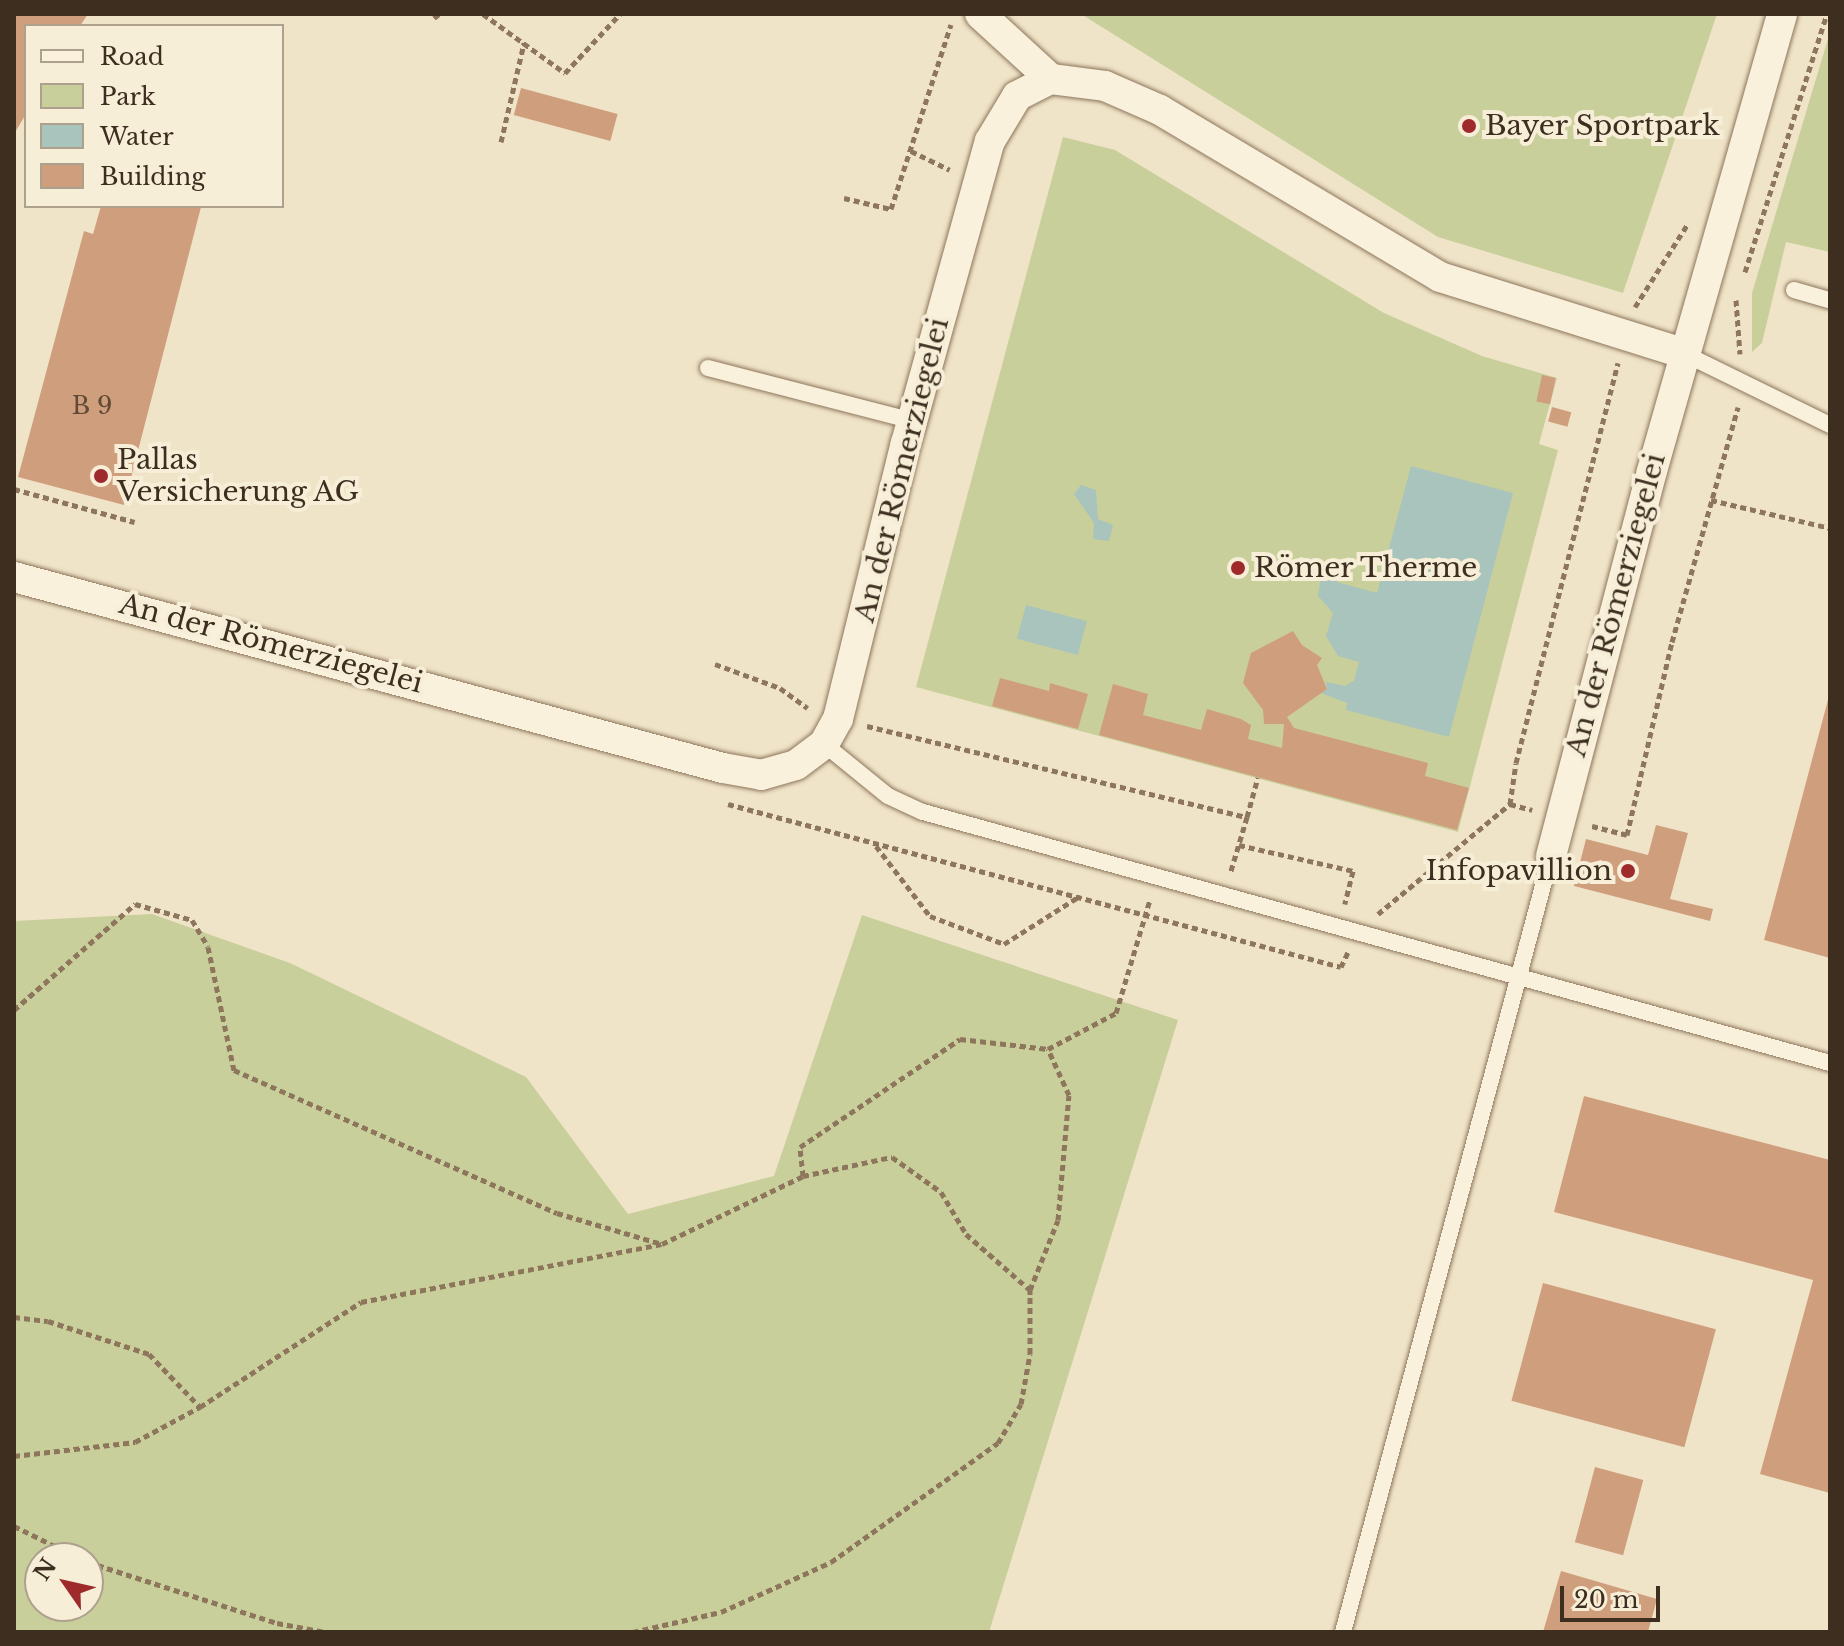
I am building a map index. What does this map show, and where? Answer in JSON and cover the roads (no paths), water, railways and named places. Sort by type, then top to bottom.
[{"type":"street","points":[[980,14],[1051,79],[1105,86],[1160,110],[1440,277],[1685,354]]},
{"type":"street","name":"An der Römerziegelei","points":[[1551,856],[1685,354],[1782,14]]},
{"type":"street","name":"An der Römerziegelei","points":[[14,577],[723,768],[761,775],[796,765],[831,731],[976,182],[998,121],[1017,96],[1051,79]]},
{"type":"lane","points":[[1794,290],[1830,300]]},
{"type":"lane","points":[[1685,354],[1743,379],[1830,425]]},
{"type":"lane","points":[[708,368],[913,421]]},
{"type":"lane","points":[[831,731],[888,796],[923,812],[1155,879],[1358,931],[1830,1063]]},
{"type":"lane","points":[[1343,1632],[1551,856]]},
{"type":"water","points":[[1411,466],[1513,493],[1449,737],[1346,710],[1347,703],[1321,693],[1327,689],[1326,682],[1345,686],[1354,681],[1359,662],[1338,656],[1326,636],[1333,613],[1318,596],[1321,576],[1330,571],[1337,582],[1377,593]]},
{"type":"water","points":[[1081,485],[1096,490],[1098,519],[1113,525],[1109,541],[1093,539],[1094,523],[1074,494]]},
{"type":"water","points":[[1026,605],[1087,621],[1078,655],[1017,639]]},
{"type":"place","name":"Bayer Sportpark","points":[[1469,126]]},
{"type":"place","name":"Pallas Versicherung AG","points":[[101,476]]},
{"type":"place","name":"Römer Therme","points":[[1238,568]]},
{"type":"place","name":"Infopavillion","points":[[1628,871]]}]
